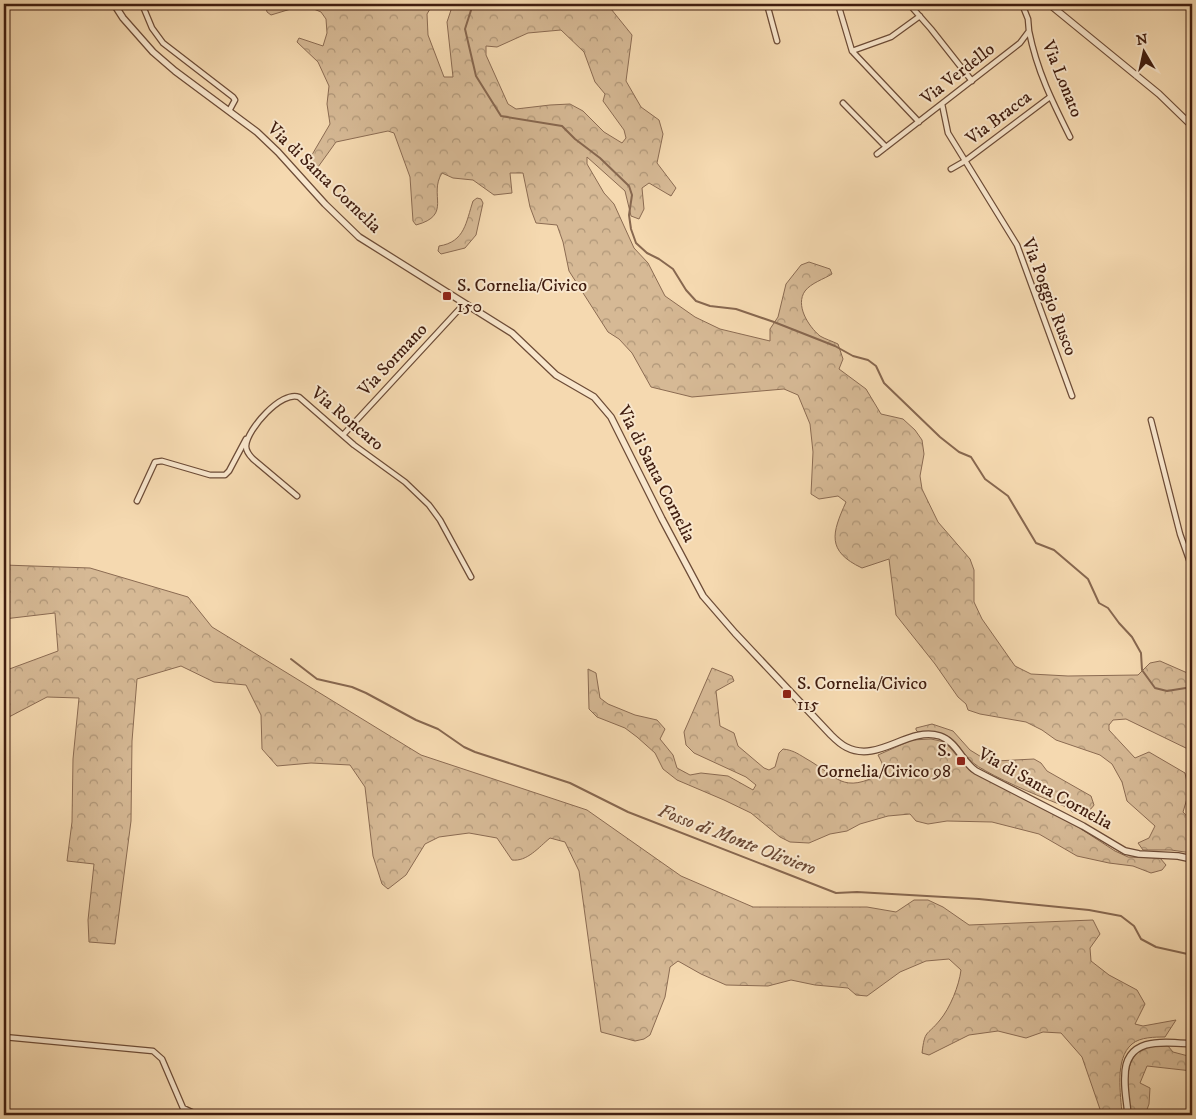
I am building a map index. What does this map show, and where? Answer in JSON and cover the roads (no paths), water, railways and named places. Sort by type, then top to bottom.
[{"type":"street","name":"Via di Santa Cornelia","points":[[114,4],[153,52],[175,71],[257,132],[359,237],[512,333],[556,375],[565,382],[588,393],[603,406],[611,417],[703,596],[735,633],[841,744],[855,750],[873,750],[920,735],[941,736],[952,744],[973,769],[1078,824],[1121,850],[1138,854],[1166,855],[1192,859]]},
{"type":"street","points":[[142,4],[152,28],[163,43],[233,97],[234,100],[230,111]]},
{"type":"street","points":[[767,4],[778,41]]},
{"type":"street","points":[[838,4],[852,51],[919,122]]},
{"type":"street","points":[[909,4],[972,81]]},
{"type":"street","points":[[1022,4],[1028,19],[1029,31]]},
{"type":"street","points":[[1049,4],[1159,94],[1192,126]]},
{"type":"street","points":[[852,51],[891,37],[920,16]]},
{"type":"street","name":"Via Verdello","points":[[877,154],[1020,43],[1029,31]]},
{"type":"street","name":"Via Lonato","points":[[1029,31],[1035,60],[1050,97],[1070,137]]},
{"type":"street","name":"Via Bracca","points":[[951,169],[965,161],[1050,97]]},
{"type":"street","points":[[843,103],[886,147]]},
{"type":"street","name":"Via Poggio Rusco","points":[[942,104],[948,133],[1016,244],[1072,396]]},
{"type":"street","name":"Via Sormano","points":[[343,435],[464,304]]},
{"type":"street","name":"Via Roncaro","points":[[249,434],[258,423],[287,397],[294,395],[299,397],[354,446],[405,482],[429,505],[440,520],[471,577]]},
{"type":"street","points":[[1151,420],[1180,534],[1192,568]]},
{"type":"street","points":[[249,434],[246,446],[249,455],[297,496]]},
{"type":"street","points":[[137,501],[152,464],[155,462],[162,460],[214,476],[225,475],[249,434]]},
{"type":"street","points":[[4,1037],[153,1051],[162,1058],[183,1108],[198,1115]]},
{"type":"street","points":[[1128,1115],[1125,1073],[1127,1062],[1134,1051],[1152,1043],[1192,1044]]},
{"type":"waterway","points":[[473,4],[465,29],[476,76],[501,116],[562,126],[575,139],[600,158],[629,186],[632,195],[629,215],[636,243],[647,253],[673,269],[686,290],[696,301],[710,306],[736,309],[774,322],[835,346],[853,356],[868,360],[876,366],[884,383],[940,437],[959,452],[971,457],[985,479],[1008,496],[1036,543],[1054,550],[1088,579],[1099,603],[1108,608],[1132,637],[1141,653],[1142,670],[1155,688],[1167,691],[1192,687]]},
{"type":"waterway","name":"Fosso di Monte Oliviero","points":[[291,659],[317,679],[352,687],[366,693],[416,720],[438,729],[464,747],[475,752],[570,783],[628,812],[836,893],[857,892],[979,899],[1089,910],[1121,916],[1134,926],[1141,939],[1156,947],[1192,955]]},
{"type":"place","name":"S. Cornelia/Civico 150","points":[[447,296]]},
{"type":"place","name":"S. Cornelia/Civico 115","points":[[787,694]]},
{"type":"place","name":"S. Cornelia/Civico 98","points":[[961,761]]}]
